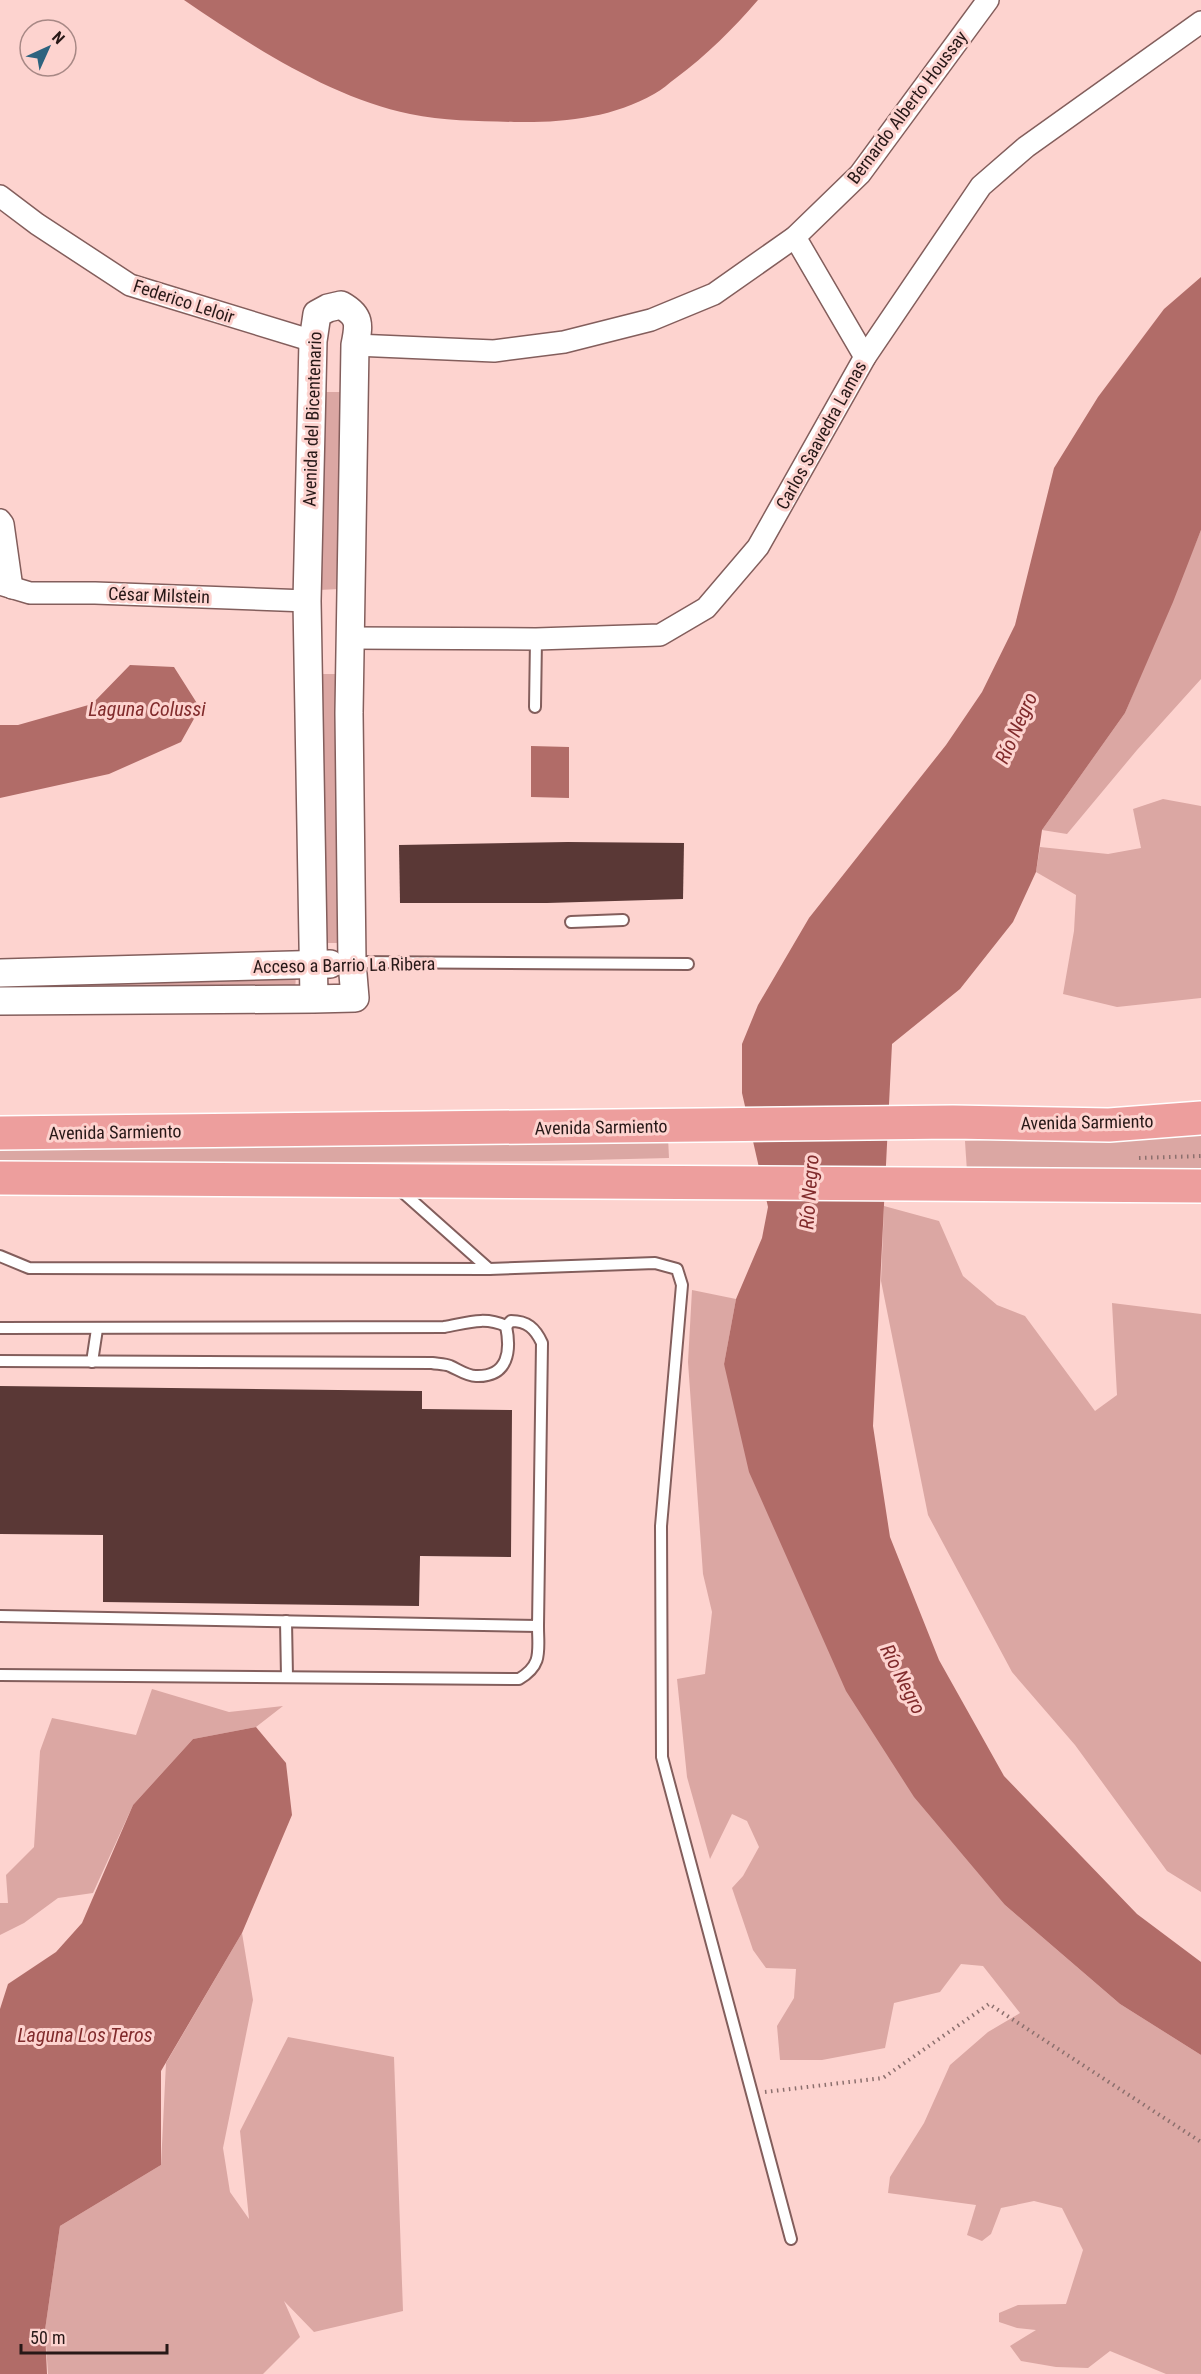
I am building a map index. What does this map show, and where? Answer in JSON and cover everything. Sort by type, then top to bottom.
[{"type":"main road","name":"Avenida Sarmiento","points":[[0,1133],[953,1122],[1109,1125],[1201,1118]]},
{"type":"main road","points":[[0,1178],[1201,1186]]},
{"type":"street","name":"Bernardo Alberto Houssay","points":[[355,345],[494,351],[564,342],[651,320],[714,294],[795,237],[860,174],[988,0]]},
{"type":"street","name":"Carlos Saavedra Lamas","points":[[351,647],[660,635],[706,608],[758,547],[865,357],[981,186],[1026,147],[1201,22]]},
{"type":"street","name":"Federico Leloir","points":[[0,196],[37,224],[130,285],[313,341],[355,345]]},
{"type":"street","points":[[795,237],[865,357]]},
{"type":"street","name":"Avenida del Bicentenario","points":[[341,305],[352,311],[359,325],[355,345],[351,647],[352,962],[355,998],[314,999],[307,601],[313,341],[317,314],[341,305]]},
{"type":"street","name":"César Milstein","points":[[0,520],[3,524],[6,586],[30,593],[95,593],[307,601]]},
{"type":"street","points":[[307,601],[351,605]]},
{"type":"street","points":[[307,660],[351,647]]},
{"type":"street","name":"Acceso a Barrio La Ribera","points":[[3,973],[352,962]]},
{"type":"street","points":[[3,973],[5,1001],[314,999]]},
{"type":"lane","points":[[535,707],[536,639]]},
{"type":"lane","points":[[571,922],[623,920]]},
{"type":"lane","name":"Acceso a Barrio La Ribera","points":[[352,962],[688,964]]},
{"type":"lane","points":[[391,1181],[489,1269]]},
{"type":"lane","points":[[0,1256],[29,1268],[489,1269],[655,1263],[677,1269],[682,1285],[660,1526],[662,1757],[791,2239]]},
{"type":"lane","points":[[0,1328],[444,1327],[479,1319],[494,1320],[506,1326]]},
{"type":"lane","points":[[0,1675],[519,1679],[531,1672],[538,1660],[542,1343],[536,1330],[523,1321],[511,1321],[506,1326]]},
{"type":"lane","points":[[0,1361],[432,1363],[448,1365],[461,1372],[477,1376],[494,1372],[506,1363],[509,1350],[506,1326]]},
{"type":"lane","points":[[92,1362],[97,1329]]},
{"type":"lane","points":[[0,1616],[538,1626]]},
{"type":"lane","points":[[286,1622],[287,1677]]},
{"type":"path","points":[[752,2093],[883,2079],[989,2004],[1201,2142]]},
{"type":"shaded area","points":[[326,392],[345,392],[339,589],[319,590]]},
{"type":"shaded area","points":[[1201,530],[1201,679],[1137,750],[1067,834],[1042,830],[1125,713]]},
{"type":"shaded area","points":[[321,674],[338,674],[339,943],[322,943]]},
{"type":"shaded area","points":[[1163,799],[1201,806],[1201,998],[1117,1007],[1063,994],[1074,931],[1076,895],[1036,872],[1040,847],[1108,854],[1141,848],[1133,809]]},
{"type":"shaded area","points":[[296,973],[295,993],[24,995],[24,983]]},
{"type":"shaded area","points":[[1201,1131],[1201,1168],[967,1172],[965,1141]]},
{"type":"shaded area","points":[[668,1137],[669,1158],[547,1161],[0,1164],[0,1142]]},
{"type":"shaded area","points":[[884,1206],[939,1221],[963,1276],[997,1305],[1025,1316],[1095,1411],[1117,1395],[1112,1303],[1201,1314],[1201,1892],[1167,1871],[1075,1745],[1012,1672],[928,1515],[881,1281]]},
{"type":"shaded area","points":[[692,1290],[736,1299],[724,1364],[1005,1905],[1120,2004],[1201,2055],[1201,2374],[1166,2374],[1110,2351],[1088,2368],[1056,2367],[1021,2361],[1010,2346],[1036,2330],[1017,2328],[999,2322],[999,2313],[1018,2305],[1066,2304],[1083,2250],[1062,2208],[1034,2201],[1001,2208],[991,2234],[982,2241],[967,2235],[976,2205],[888,2193],[890,2177],[924,2123],[950,2065],[988,2032],[1020,2013],[983,1966],[961,1964],[940,1992],[894,2003],[885,2048],[822,2060],[780,2060],[777,2026],[794,1998],[796,1969],[766,1968],[753,1950],[732,1888],[743,1876],[759,1847],[747,1821],[732,1814],[710,1859],[687,1777],[677,1679],[705,1674],[712,1612],[703,1574],[688,1362]]},
{"type":"shaded area","points":[[152,1689],[229,1712],[283,1706],[256,1727],[193,1739],[133,1805],[93,1893],[58,1898],[24,1923],[0,1935],[0,1903],[8,1903],[6,1875],[34,1847],[40,1751],[52,1718],[136,1735]]},
{"type":"shaded area","points":[[242,1933],[253,2000],[223,2148],[230,2192],[249,2219],[240,2131],[288,2037],[394,2057],[403,2311],[314,2332],[284,2301],[300,2337],[263,2374],[48,2374],[45,2330],[60,2226],[161,2165],[166,2063]]},
{"type":"water","points":[[184,0],[758,0],[709,51],[654,94],[604,114],[568,120],[532,122],[436,118],[410,114],[351,96],[321,83],[264,52]]},
{"type":"water","name":"Río Negro","points":[[1201,277],[1201,530],[1173,602],[1125,713],[1042,830],[1036,872],[1013,922],[960,989],[892,1044],[873,1426],[890,1537],[939,1660],[1004,1776],[1137,1914],[1201,1962],[1201,2055],[1120,2004],[1005,1905],[914,1797],[846,1691],[749,1472],[724,1364],[736,1299],[762,1238],[768,1207],[742,1093],[742,1044],[758,1005],[809,918],[946,745],[982,692],[1015,625],[1054,468],[1098,397],[1164,309]]},
{"type":"water","name":"Laguna Colussi","points":[[130,665],[174,667],[200,708],[181,742],[109,774],[0,798],[0,725],[18,725],[92,704]]},
{"type":"water","points":[[531,746],[569,747],[569,798],[531,797]]},
{"type":"water","name":"Laguna Los Teros","points":[[256,1727],[286,1763],[292,1815],[242,1933],[161,2071],[161,2165],[60,2226],[45,2330],[47,2374],[0,2374],[0,2009],[8,1984],[56,1952],[82,1923],[133,1805],[193,1739]]},
{"type":"building","points":[[568,842],[684,843],[683,899],[547,903],[400,903],[399,845]]},
{"type":"building","points":[[0,1386],[422,1391],[422,1409],[512,1410],[511,1557],[420,1556],[419,1606],[103,1602],[103,1535],[0,1534]]}]
